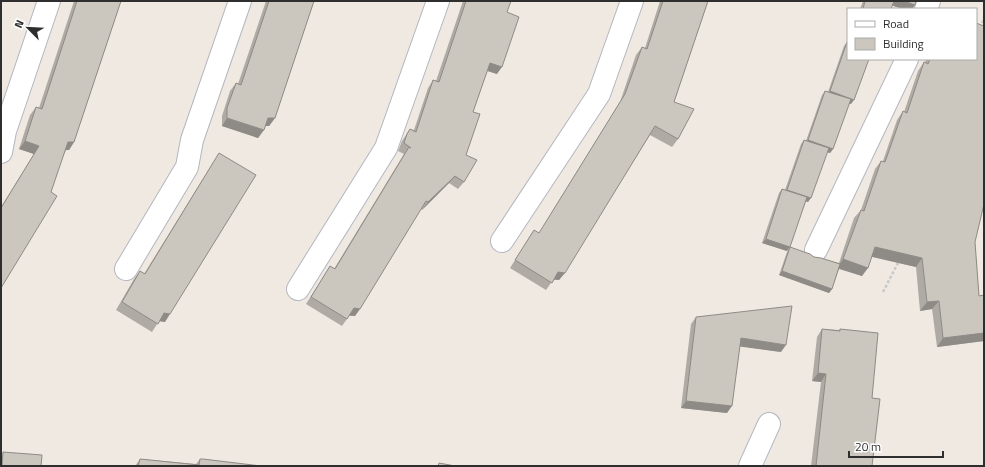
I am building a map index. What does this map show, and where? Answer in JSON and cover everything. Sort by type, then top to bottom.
[{"type":"street","points":[[1,152],[5,131],[49,1]]},
{"type":"street","points":[[126,269],[188,167],[192,140],[240,1]]},
{"type":"street","points":[[298,289],[386,148],[438,1]]},
{"type":"street","points":[[502,241],[599,94],[632,1]]},
{"type":"street","points":[[816,250],[907,60]]},
{"type":"street","points":[[750,466],[769,424]]},
{"type":"path","points":[[980,31],[984,17]]},
{"type":"path","points":[[883,292],[899,263],[901,256]]},
{"type":"building","points":[[77,1],[121,1],[74,142],[68,142],[51,192],[57,196],[1,288],[1,208],[39,146],[25,141],[36,107],[42,109]]},
{"type":"building","points":[[269,1],[314,1],[275,118],[268,118],[264,130],[227,118],[227,108],[236,83],[241,85]]},
{"type":"building","points":[[466,1],[511,1],[507,12],[519,17],[502,67],[490,63],[473,112],[480,114],[466,155],[477,160],[464,182],[455,176],[428,202],[426,201],[360,309],[354,308],[347,319],[311,297],[330,266],[335,269],[409,147],[411,148],[404,143],[407,134],[410,129],[416,132],[433,80],[439,82]]},
{"type":"building","points":[[663,1],[708,1],[674,102],[694,109],[678,139],[655,126],[565,273],[558,272],[552,283],[515,260],[534,230],[539,233],[625,94],[642,47],[647,49]]},
{"type":"building","points":[[865,1],[894,1],[891,8],[863,8]]},
{"type":"building","points":[[904,1],[916,1],[915,5]]},
{"type":"building","points":[[977,23],[984,26],[984,204],[975,242],[979,296],[984,295],[984,333],[943,338],[939,301],[927,302],[922,258],[875,247],[868,268],[843,259],[861,210],[864,211],[881,161],[885,162],[903,111],[907,113],[924,62],[928,64],[930,60],[977,60]]},
{"type":"building","points":[[847,42],[847,60],[869,60],[854,100],[830,91]]},
{"type":"building","points":[[825,91],[851,99],[833,149],[808,140]]},
{"type":"building","points":[[804,140],[829,148],[811,198],[787,190]]},
{"type":"building","points":[[219,153],[256,175],[170,314],[164,313],[158,324],[122,302],[140,271],[145,274]]},
{"type":"building","points":[[782,189],[807,197],[790,247],[766,239]]},
{"type":"building","points":[[790,247],[810,254],[814,257],[840,264],[832,289],[782,271]]},
{"type":"building","points":[[792,306],[786,345],[741,338],[732,406],[686,401],[696,317]]},
{"type":"building","points":[[822,329],[840,331],[840,329],[878,333],[872,398],[880,399],[872,466],[816,466],[826,374],[818,373]]},
{"type":"building","points":[[3,452],[42,455],[41,466],[2,466]]},
{"type":"building","points":[[140,459],[199,465],[200,459],[203,459],[261,466],[138,466]]},
{"type":"building","points":[[439,463],[455,466],[438,466]]}]
